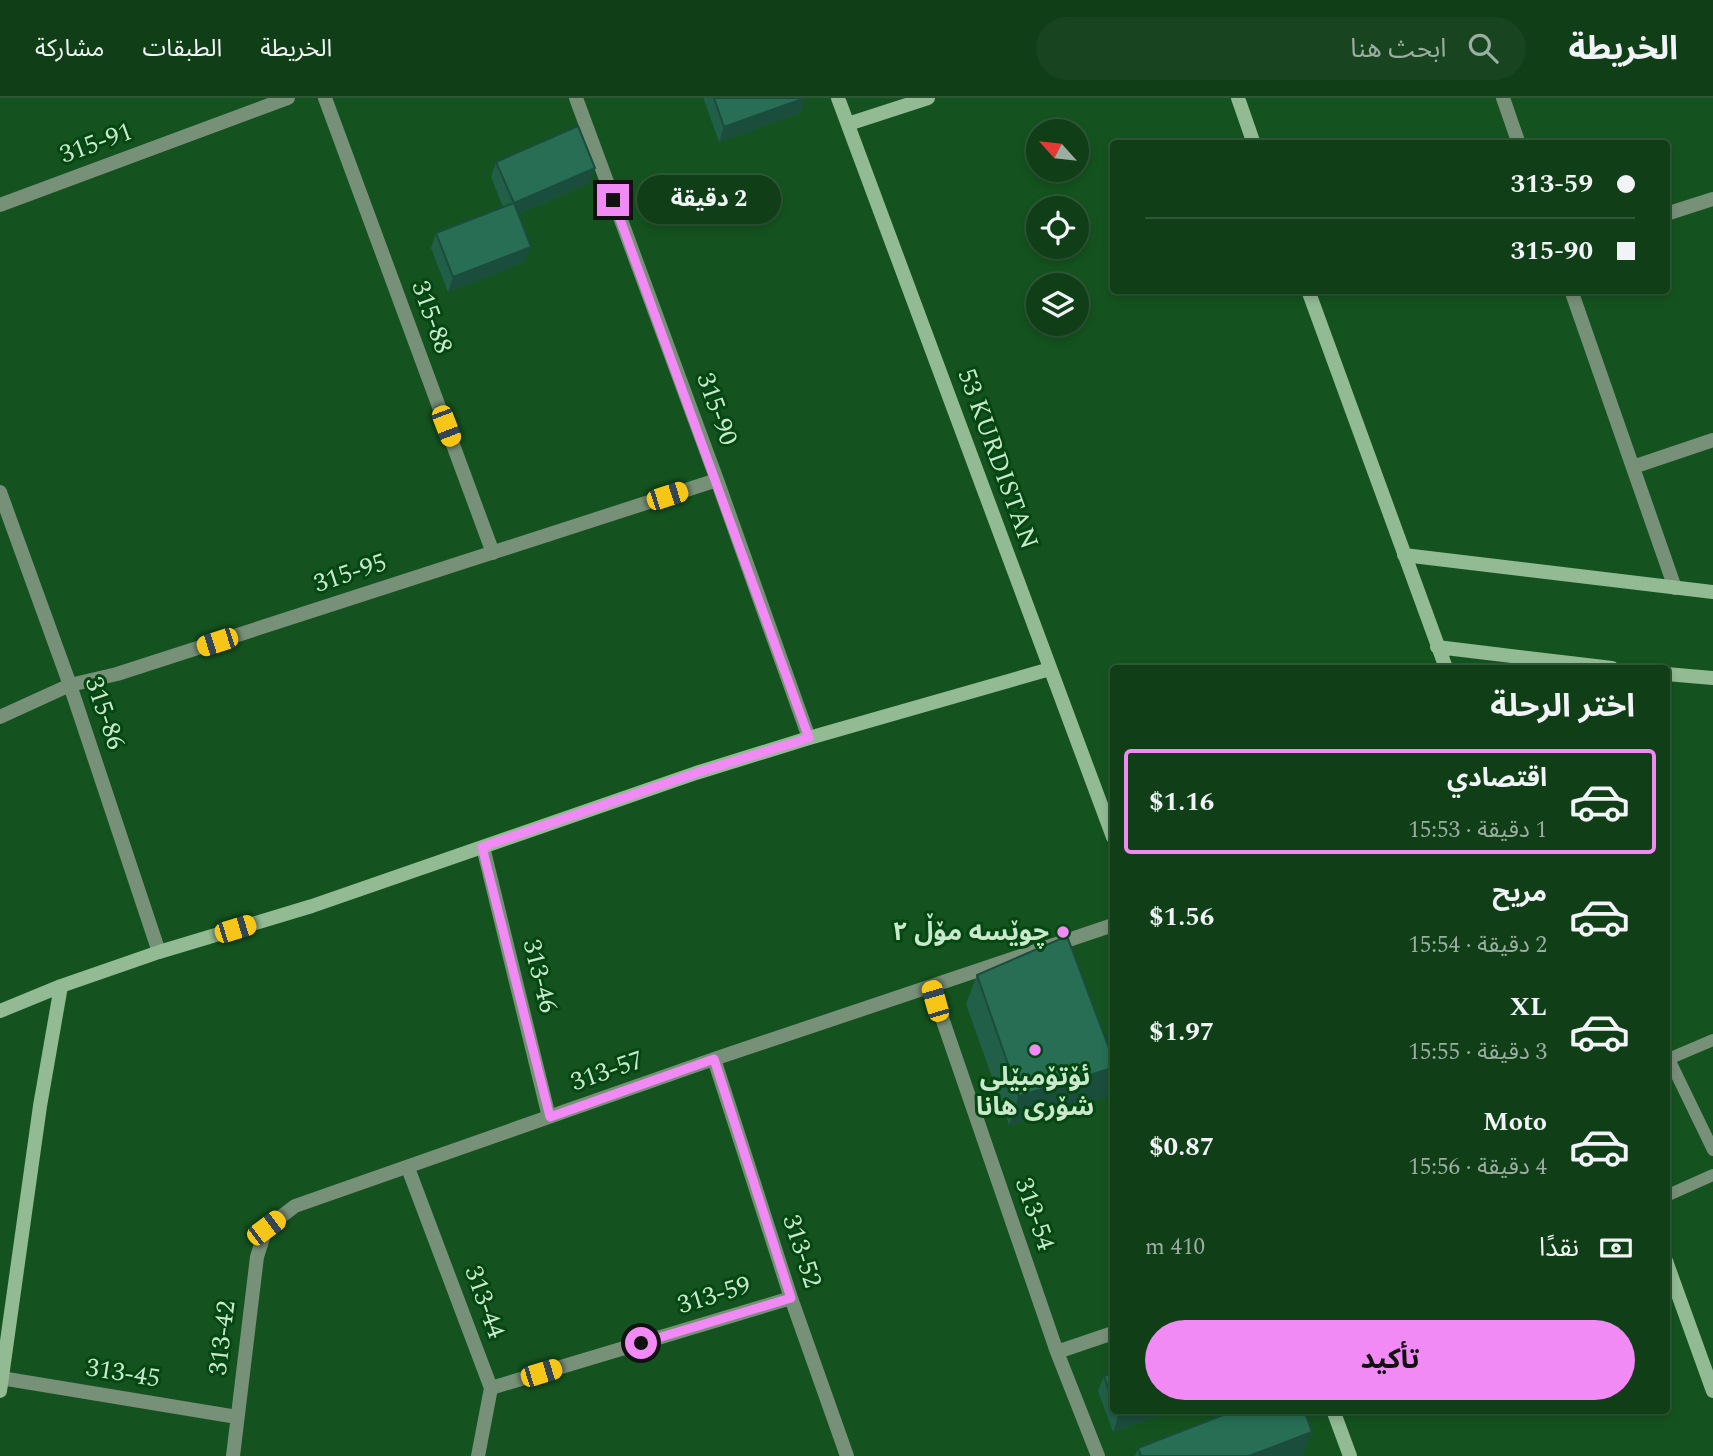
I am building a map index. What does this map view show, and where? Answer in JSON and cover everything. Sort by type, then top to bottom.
[{"type":"street","name":"315-91","points":[[0,205],[288,98]]},
{"type":"street","name":"315-88","points":[[325,98],[493,552]]},
{"type":"street","name":"315-90","points":[[576,98],[809,738]]},
{"type":"street","name":"53 KURDISTAN","points":[[838,98],[1110,829]]},
{"type":"street","points":[[848,124],[928,98]]},
{"type":"street","points":[[1238,98],[1253,140]]},
{"type":"street","points":[[1503,98],[1518,140]]},
{"type":"street","points":[[1670,213],[1713,200]]},
{"type":"street","points":[[1309,294],[1445,665]]},
{"type":"street","points":[[1572,294],[1675,588]]},
{"type":"street","points":[[1633,467],[1713,440]]},
{"type":"street","name":"315-95","points":[[0,717],[70,685],[117,674],[717,480]]},
{"type":"street","name":"315-86","points":[[0,492],[70,685],[159,951]]},
{"type":"street","points":[[1404,555],[1713,593]]},
{"type":"street","points":[[1437,647],[1587,665]]},
{"type":"street","points":[[0,1011],[159,951],[312,906],[696,773],[1050,669]]},
{"type":"street","points":[[1670,674],[1713,678]]},
{"type":"street","name":"313-46","points":[[482,847],[550,1117]]},
{"type":"street","name":"313-57","points":[[266,1228],[295,1206],[714,1059],[1110,926]]},
{"type":"street","points":[[1,1384],[38,1119],[61,986]]},
{"type":"street","name":"313-54","points":[[931,986],[1057,1352],[1098,1456]]},
{"type":"street","name":"313-52","points":[[714,1059],[791,1298],[847,1456]]},
{"type":"street","name":"313-44","points":[[408,1168],[491,1388]]},
{"type":"street","name":"313-42","points":[[233,1456],[257,1257],[266,1228]]},
{"type":"street","points":[[1670,1272],[1713,1391]]},
{"type":"street","name":"313-59","points":[[491,1388],[791,1298]]},
{"type":"street","points":[[1057,1352],[1110,1334]]},
{"type":"street","name":"313-45","points":[[1,1384],[237,1417]]},
{"type":"street","points":[[478,1456],[491,1388]]},
{"type":"street","points":[[1334,1414],[1350,1456]]},
{"type":"lane","points":[[1670,1059],[1713,1040]]},
{"type":"lane","points":[[1670,1066],[1713,1150]]},
{"type":"lane","points":[[1670,1194],[1713,1175]]},
{"type":"building","points":[[714,98],[805,98],[724,127]]},
{"type":"building","points":[[578,126],[595,168],[514,203],[496,162]]},
{"type":"building","points":[[514,203],[531,247],[453,277],[436,233]]},
{"type":"building","name":"ئۆتۆمبێلی شۆری هانا","points":[[1067,936],[1110,1051],[1110,1069],[1019,1096],[977,975]]},
{"type":"building","points":[[1110,1374],[1110,1393],[1104,1376]]},
{"type":"building","points":[[1226,1414],[1305,1414],[1312,1432],[1249,1456],[1141,1456],[1138,1448]]},
{"type":"place","name":"چوێسە مۆڵ ۲","points":[[1063,932]]},
{"type":"place","name":"ئۆتۆمبێلی شۆری هانا","points":[[1035,1050]]},
{"type":"route","points":[[613,200],[809,738],[696,773],[482,847],[550,1117],[714,1059],[791,1298],[641,1343]]}]
